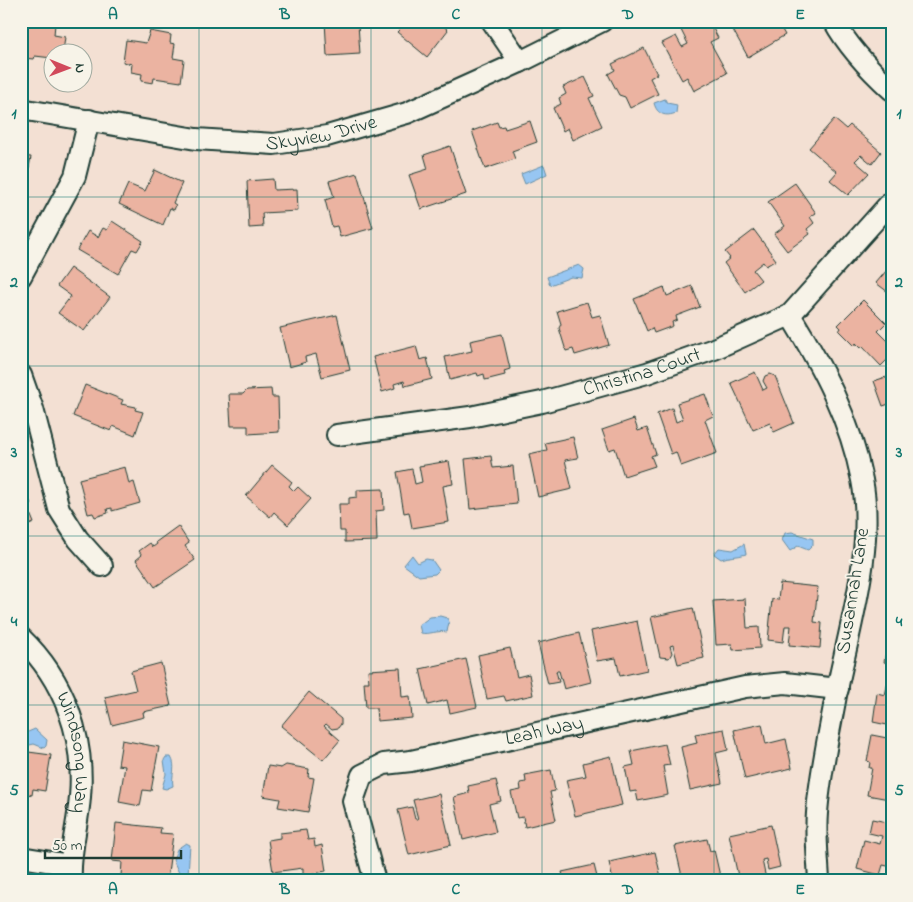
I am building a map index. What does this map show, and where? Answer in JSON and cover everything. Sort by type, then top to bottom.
[{"type":"street","points":[[492,21],[520,62]]},
{"type":"street","name":"Skyview Drive","points":[[21,109],[196,138],[274,144],[327,136],[407,113],[520,62],[602,21]]},
{"type":"street","points":[[834,21],[840,32],[871,70],[892,90]]},
{"type":"street","points":[[21,276],[75,176],[90,120]]},
{"type":"street","name":"Christina Court","points":[[337,435],[470,417],[542,402],[647,373],[714,349],[790,315],[892,201]]},
{"type":"street","name":"Susannah Lane","points":[[790,315],[834,391],[848,431],[862,482],[865,532],[856,600],[838,689],[817,813],[819,881]]},
{"type":"street","points":[[21,375],[33,408],[59,508],[78,539],[102,566]]},
{"type":"street","name":"Windsong Way","points":[[21,638],[44,664],[59,689],[73,718],[82,759],[80,798],[71,873]]},
{"type":"street","name":"Leah Way","points":[[375,881],[353,801],[362,775],[384,764],[411,761],[745,687],[785,683],[838,689]]},
{"type":"street","points":[[21,857],[71,873]]},
{"type":"water","points":[[665,99],[667,103],[677,105],[676,113],[665,115],[657,110],[654,103]]},
{"type":"water","points":[[544,165],[547,174],[525,184],[521,174]]},
{"type":"water","points":[[579,265],[584,269],[582,278],[571,277],[550,285],[547,277]]},
{"type":"water","points":[[792,532],[813,539],[813,545],[808,550],[798,546],[790,551],[782,540],[785,533]]},
{"type":"water","points":[[744,544],[746,554],[740,556],[721,559],[714,554],[719,548],[733,550]]},
{"type":"water","points":[[412,555],[418,563],[426,559],[432,560],[439,570],[435,574],[419,576],[404,565]]},
{"type":"water","points":[[440,616],[447,618],[449,622],[447,632],[421,633],[419,625],[430,617]]},
{"type":"water","points":[[35,729],[47,740],[46,746],[44,748],[34,744],[21,747],[21,735]]},
{"type":"water","points":[[166,757],[171,757],[174,768],[173,786],[166,789],[162,788],[166,774],[164,760]]},
{"type":"water","points":[[186,843],[190,845],[188,874],[185,875],[179,873],[173,860],[177,849]]},
{"type":"building","points":[[21,21],[43,21],[55,24],[54,35],[65,37],[64,42],[42,42],[42,57],[35,56],[34,59],[22,58]]},
{"type":"building","points":[[325,21],[371,21],[371,23],[358,24],[360,54],[327,56]]},
{"type":"building","points":[[397,21],[438,21],[448,30],[427,57],[397,32],[399,30],[394,25]]},
{"type":"building","points":[[697,21],[709,21],[718,38],[710,42],[727,73],[694,91],[687,77],[682,80],[662,43],[676,36],[682,47],[688,44],[681,30]]},
{"type":"building","points":[[728,21],[777,21],[785,35],[748,57]]},
{"type":"building","points":[[150,31],[171,35],[170,43],[175,44],[173,58],[184,60],[181,82],[154,78],[153,83],[141,81],[142,74],[131,72],[132,64],[123,62],[126,40],[146,43]]},
{"type":"building","points":[[644,48],[657,74],[650,78],[658,94],[630,108],[625,97],[619,95],[608,74],[615,70],[612,64]]},
{"type":"building","points":[[585,77],[594,96],[589,98],[602,126],[573,140],[568,128],[563,131],[553,108],[561,104],[559,98],[566,94],[563,87]]},
{"type":"building","points":[[834,119],[846,129],[850,125],[881,152],[872,164],[861,155],[855,161],[869,173],[848,195],[830,180],[837,172],[809,148]]},
{"type":"building","points":[[530,121],[537,142],[512,151],[515,159],[485,169],[472,131],[497,122],[499,127],[504,126],[505,129]]},
{"type":"building","points":[[450,146],[466,194],[421,209],[409,175],[428,169],[424,155]]},
{"type":"building","points":[[21,156],[31,157],[25,189],[21,188]]},
{"type":"building","points":[[155,170],[182,183],[173,203],[176,205],[174,210],[170,208],[163,225],[119,204],[128,184],[145,191]]},
{"type":"building","points":[[357,173],[373,228],[340,237],[337,226],[332,227],[325,200],[334,197],[329,181]]},
{"type":"building","points":[[273,179],[274,190],[297,189],[298,211],[262,213],[263,227],[249,228],[247,181]]},
{"type":"building","points":[[795,183],[816,213],[810,217],[814,223],[807,229],[810,234],[787,251],[774,234],[785,226],[768,202]]},
{"type":"building","points":[[112,221],[143,241],[137,251],[132,249],[118,274],[77,250],[88,231],[98,237],[103,228],[107,230]]},
{"type":"building","points":[[754,230],[776,260],[766,266],[763,262],[753,270],[761,280],[745,292],[724,263],[730,258],[725,252]]},
{"type":"building","points":[[892,264],[892,295],[876,283]]},
{"type":"building","points":[[70,268],[110,297],[84,331],[58,313],[71,296],[57,286]]},
{"type":"building","points":[[692,286],[700,307],[676,316],[677,320],[672,322],[673,326],[654,333],[652,328],[647,331],[634,299],[664,287],[667,296]]},
{"type":"building","points":[[863,300],[886,323],[878,331],[892,345],[892,355],[881,366],[862,346],[861,348],[856,343],[854,346],[839,331],[841,328],[838,325]]},
{"type":"building","points":[[587,302],[592,317],[600,315],[609,345],[575,355],[573,349],[566,351],[559,328],[561,324],[557,311]]},
{"type":"building","points":[[337,315],[350,370],[322,377],[316,354],[305,357],[306,362],[289,367],[280,328]]},
{"type":"building","points":[[502,334],[510,369],[504,371],[505,375],[485,380],[484,374],[478,376],[477,373],[450,380],[445,357],[472,351],[470,341]]},
{"type":"building","points":[[416,346],[420,360],[427,358],[432,379],[405,386],[404,381],[394,384],[395,388],[382,392],[373,357]]},
{"type":"building","points":[[755,372],[763,390],[767,388],[763,381],[765,376],[770,374],[775,376],[794,423],[774,432],[770,423],[753,430],[731,383]]},
{"type":"building","points":[[892,375],[892,403],[883,406],[874,381]]},
{"type":"building","points":[[85,385],[123,400],[121,404],[136,407],[135,410],[143,412],[135,435],[113,426],[111,431],[73,416]]},
{"type":"building","points":[[271,389],[272,397],[278,397],[279,432],[248,434],[248,426],[231,426],[229,394],[243,394],[247,390]]},
{"type":"building","points":[[705,394],[713,416],[705,420],[717,453],[681,466],[676,452],[671,454],[657,414],[672,408],[676,422],[683,419],[677,403]]},
{"type":"building","points":[[634,419],[638,431],[647,428],[656,454],[651,456],[655,466],[624,476],[615,448],[609,450],[602,430]]},
{"type":"building","points":[[573,437],[578,458],[565,460],[572,489],[538,497],[529,454],[547,450],[545,443]]},
{"type":"building","points":[[491,456],[493,468],[513,466],[517,504],[470,509],[465,459]]},
{"type":"building","points":[[449,461],[453,484],[443,486],[449,522],[412,528],[409,512],[404,513],[397,472],[412,469],[415,484],[422,482],[419,466]]},
{"type":"building","points":[[272,465],[292,482],[289,486],[294,491],[298,487],[311,499],[288,525],[274,512],[270,517],[246,496]]},
{"type":"building","points":[[125,467],[129,484],[134,482],[140,503],[112,511],[112,508],[107,509],[108,513],[95,517],[93,513],[88,514],[79,479]]},
{"type":"building","points":[[21,481],[31,504],[27,506],[34,523],[21,528]]},
{"type":"building","points":[[383,489],[384,510],[376,511],[377,541],[345,542],[345,531],[340,531],[339,504],[349,504],[349,498],[357,497],[357,490]]},
{"type":"building","points":[[178,526],[189,543],[185,546],[195,560],[155,587],[136,560],[142,555],[139,551],[150,543],[153,547],[157,544],[156,542]]},
{"type":"building","points":[[780,583],[818,587],[814,622],[822,623],[820,648],[789,645],[791,626],[785,626],[783,642],[768,640],[772,599],[778,600]]},
{"type":"building","points":[[745,599],[747,628],[759,627],[760,648],[733,650],[732,644],[716,645],[713,601]]},
{"type":"building","points":[[693,608],[704,658],[678,664],[673,645],[670,646],[672,653],[669,658],[660,657],[651,617]]},
{"type":"building","points":[[637,621],[647,670],[620,676],[616,658],[597,661],[591,631]]},
{"type":"building","points":[[892,628],[892,664],[884,662]]},
{"type":"building","points":[[579,633],[591,682],[564,689],[559,671],[556,671],[559,682],[548,684],[538,643]]},
{"type":"building","points":[[510,648],[517,677],[529,674],[533,695],[506,701],[504,696],[487,699],[478,655]]},
{"type":"building","points":[[466,659],[477,707],[450,713],[447,700],[428,705],[420,669]]},
{"type":"building","points":[[161,663],[171,706],[143,712],[144,717],[112,725],[105,697],[136,690],[131,671]]},
{"type":"building","points":[[400,668],[402,697],[410,696],[412,718],[377,721],[376,708],[366,708],[364,682],[369,682],[368,670]]},
{"type":"building","points":[[889,677],[892,678],[892,726],[873,722],[877,693],[885,695]]},
{"type":"building","points":[[309,692],[341,719],[341,724],[338,728],[332,729],[326,724],[324,726],[340,740],[323,760],[281,726]]},
{"type":"building","points":[[762,724],[766,744],[786,739],[792,768],[745,779],[734,730]]},
{"type":"building","points":[[724,729],[728,750],[716,753],[722,783],[690,790],[681,747],[697,743],[695,734]]},
{"type":"building","points":[[872,735],[892,739],[892,783],[889,799],[867,795],[872,768],[869,768],[870,762],[867,761]]},
{"type":"building","points":[[122,740],[159,747],[151,791],[143,790],[140,806],[119,802],[125,766],[118,765]]},
{"type":"building","points":[[665,744],[670,765],[663,766],[668,795],[638,801],[636,791],[630,792],[625,767],[634,765],[631,751]]},
{"type":"building","points":[[21,751],[51,755],[45,791],[33,789],[32,795],[23,793],[21,802]]},
{"type":"building","points":[[611,756],[622,805],[575,816],[566,780],[586,776],[583,763]]},
{"type":"building","points":[[286,765],[309,769],[308,777],[314,778],[308,812],[278,807],[280,799],[263,796],[268,766],[281,768]]},
{"type":"building","points":[[551,770],[555,791],[550,792],[556,820],[525,827],[523,817],[517,818],[511,792],[521,790],[520,783],[526,782],[525,775]]},
{"type":"building","points":[[496,780],[501,801],[489,804],[496,832],[463,840],[454,797],[469,793],[468,786]]},
{"type":"building","points":[[439,794],[451,845],[409,855],[398,810],[412,807],[415,819],[418,819],[413,800]]},
{"type":"building","points":[[872,819],[892,823],[892,867],[883,865],[880,875],[857,869],[864,840],[880,844],[882,836],[869,833]]},
{"type":"building","points":[[116,823],[161,828],[160,833],[173,834],[167,881],[121,876],[122,862],[112,861]]},
{"type":"building","points":[[771,825],[780,867],[768,870],[766,859],[762,860],[766,879],[739,881],[729,834]]},
{"type":"building","points":[[306,830],[308,840],[314,839],[315,847],[322,845],[326,871],[303,875],[303,868],[273,872],[268,840],[280,838],[280,833]]},
{"type":"building","points":[[707,839],[710,851],[714,850],[720,876],[711,878],[711,881],[676,881],[675,877],[682,876],[675,846]]},
{"type":"building","points":[[655,852],[662,881],[613,881],[609,862]]},
{"type":"building","points":[[594,865],[598,881],[558,881],[564,879],[562,872]]}]
